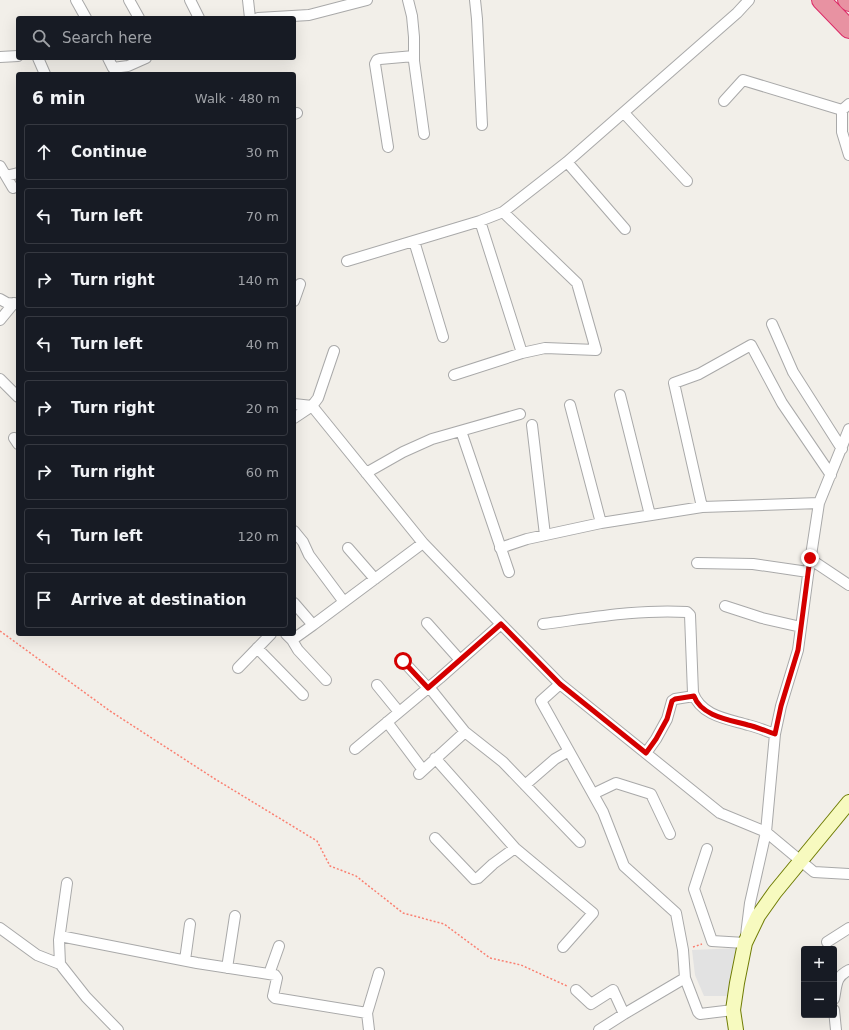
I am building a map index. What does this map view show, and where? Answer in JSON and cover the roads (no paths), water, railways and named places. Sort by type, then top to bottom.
[{"type":"highway","points":[[821,0],[849,29]]},
{"type":"main road","points":[[736,1030],[733,1010],[745,943],[763,910],[775,892],[849,802]]},
{"type":"street","points":[[76,0],[85,16]]},
{"type":"street","points":[[129,0],[138,16]]},
{"type":"street","points":[[190,0],[198,16]]},
{"type":"street","points":[[248,0],[250,16]]},
{"type":"street","points":[[292,16],[309,15],[368,0]]},
{"type":"street","points":[[408,0],[412,16],[414,56],[424,134]]},
{"type":"street","points":[[475,0],[482,124]]},
{"type":"street","points":[[347,261],[503,212],[568,162],[731,18],[749,0]]},
{"type":"street","points":[[0,57],[16,56]]},
{"type":"street","points":[[388,147],[376,64],[377,60],[414,56]]},
{"type":"street","points":[[39,60],[44,72]]},
{"type":"street","points":[[109,60],[113,68],[129,70],[143,60]]},
{"type":"street","points":[[724,101],[743,80],[846,107],[842,132],[849,155]]},
{"type":"street","points":[[624,113],[688,181]]},
{"type":"street","points":[[568,162],[624,229]]},
{"type":"street","points":[[0,166],[13,188]]},
{"type":"street","points":[[6,176],[16,174]]},
{"type":"street","points":[[454,375],[522,353],[545,348],[596,350],[576,283],[503,212]]},
{"type":"street","points":[[480,220],[522,353]]},
{"type":"street","points":[[414,241],[443,337]]},
{"type":"street","points":[[296,295],[300,284]]},
{"type":"street","points":[[0,299],[7,303],[16,304]]},
{"type":"street","points":[[0,320],[16,304]]},
{"type":"street","points":[[772,324],[792,372],[842,449]]},
{"type":"street","points":[[702,507],[674,383],[699,374],[751,345],[782,403],[831,475]]},
{"type":"street","points":[[296,417],[312,406],[318,398],[334,351]]},
{"type":"street","points":[[0,379],[16,395]]},
{"type":"street","points":[[620,395],[650,515]]},
{"type":"street","points":[[296,404],[312,406],[423,543],[560,684],[720,814],[766,832],[814,872],[849,874]]},
{"type":"street","points":[[570,405],[601,523]]},
{"type":"street","points":[[366,473],[403,452],[432,439],[520,414]]},
{"type":"street","points":[[532,426],[545,535]]},
{"type":"street","points":[[707,849],[694,890],[712,941],[745,943],[750,903],[766,832],[775,734],[781,706],[798,650],[819,503],[842,449],[849,428]]},
{"type":"street","points":[[461,431],[509,572]]},
{"type":"street","points":[[500,548],[527,539],[601,523],[702,507],[819,503]]},
{"type":"street","points":[[296,534],[308,555],[344,602]]},
{"type":"street","points":[[296,634],[313,625],[423,543]]},
{"type":"street","points":[[348,548],[375,579]]},
{"type":"street","points":[[810,558],[849,585]]},
{"type":"street","points":[[697,563],[753,564],[808,572]]},
{"type":"street","points":[[296,605],[313,625]]},
{"type":"street","points":[[725,606],[762,618],[801,627]]},
{"type":"street","points":[[543,624],[618,615],[672,611],[687,612],[690,615],[695,699],[706,710],[721,718],[750,725],[775,734]]},
{"type":"street","points":[[427,623],[460,660]]},
{"type":"street","points":[[355,749],[501,624]]},
{"type":"street","points":[[238,668],[269,636]]},
{"type":"street","points":[[289,637],[298,650],[326,680]]},
{"type":"street","points":[[257,648],[303,695]]},
{"type":"street","points":[[403,661],[465,732],[503,762],[580,842]]},
{"type":"street","points":[[560,684],[541,701],[603,812],[624,866],[676,913],[684,950],[685,978],[698,1012],[700,1014],[733,1010]]},
{"type":"street","points":[[377,685],[399,712]]},
{"type":"street","points":[[646,753],[667,719],[672,701],[675,699],[694,696]]},
{"type":"street","points":[[387,722],[421,772],[465,732]]},
{"type":"street","points":[[525,785],[555,759],[569,751]]},
{"type":"street","points":[[435,758],[515,848],[593,913],[563,947]]},
{"type":"street","points":[[593,794],[616,783],[651,794],[670,834]]},
{"type":"street","points":[[435,838],[474,879],[478,878],[493,864],[515,848]]},
{"type":"street","points":[[60,964],[60,936],[67,883]]},
{"type":"street","points":[[227,968],[235,916]]},
{"type":"street","points":[[185,960],[190,924]]},
{"type":"street","points":[[0,928],[37,955],[60,964],[86,997],[118,1030]]},
{"type":"street","points":[[827,942],[849,928]]},
{"type":"street","points":[[60,936],[227,968],[275,975],[277,978],[273,996],[275,998],[367,1013]]},
{"type":"street","points":[[269,974],[279,946]]},
{"type":"street","points":[[837,985],[841,974],[849,970]]},
{"type":"street","points":[[369,1030],[367,1013],[379,973]]},
{"type":"street","points":[[600,1030],[685,978]]},
{"type":"street","points":[[576,990],[591,1004],[613,990],[624,1014]]},
{"type":"street","points":[[835,1018],[836,1030]]}]
